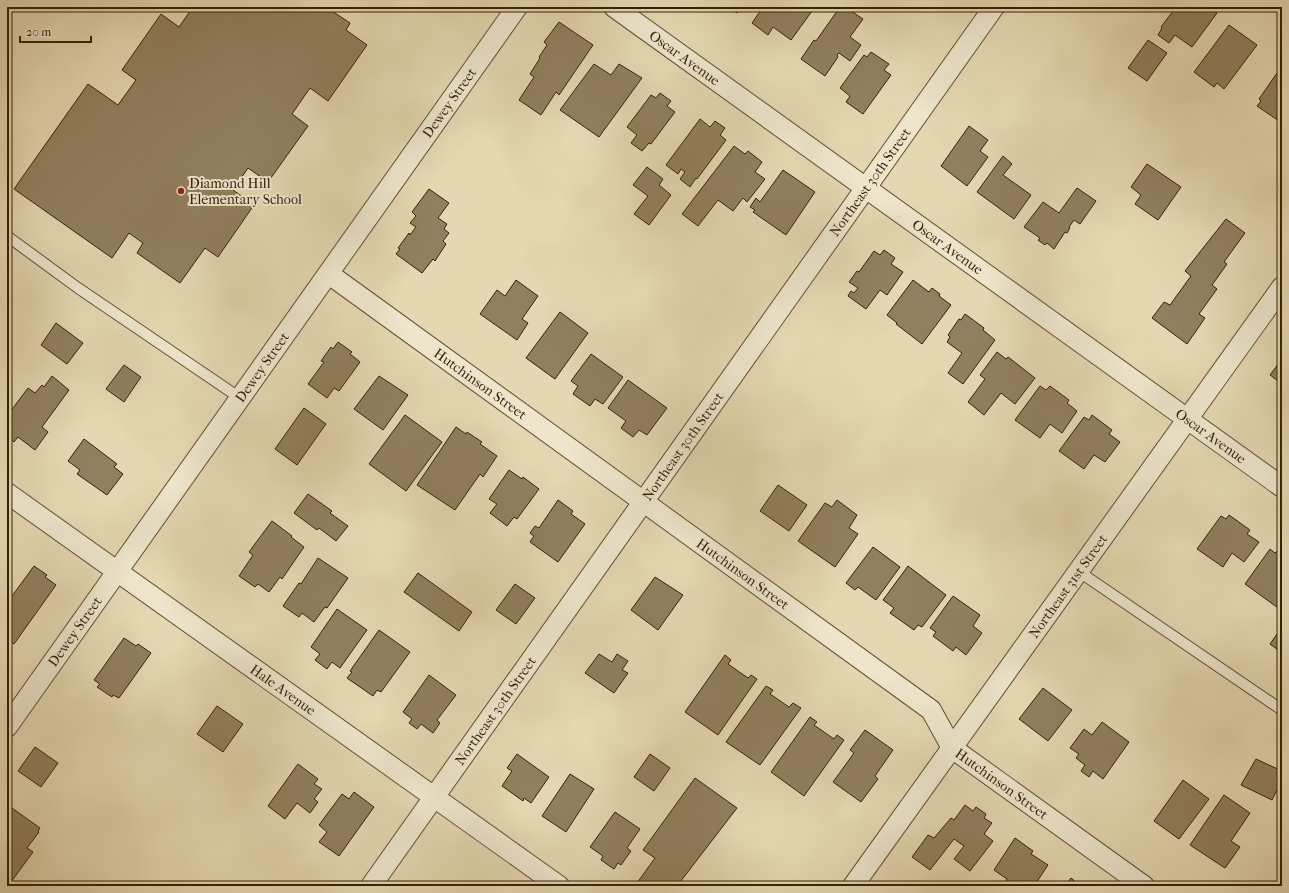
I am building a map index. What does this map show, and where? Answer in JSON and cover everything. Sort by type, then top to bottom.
[{"type":"street","name":"Dewey Street","points":[[7,728],[517,7]]},
{"type":"street","name":"Oscar Avenue","points":[[614,7],[1282,487]]},
{"type":"street","name":"Northeast 30th Street","points":[[372,886],[994,7]]},
{"type":"street","name":"Hutchinson Street","points":[[328,274],[930,710],[952,748],[1144,886]]},
{"type":"street","name":"Northeast 31st Street","points":[[853,886],[1282,286]]},
{"type":"street","name":"Hale Avenue","points":[[7,493],[559,886]]},
{"type":"lane","points":[[7,236],[97,301],[240,398]]},
{"type":"lane","points":[[1078,571],[1282,710]]},
{"type":"building","points":[[193,7],[331,7],[329,9],[350,23],[346,30],[367,45],[328,101],[310,88],[292,114],[308,126],[268,182],[248,168],[233,190],[254,205],[218,257],[205,248],[180,283],[137,253],[143,243],[129,233],[112,258],[14,189],[88,84],[118,105],[136,80],[122,70],[161,14],[179,27]]},
{"type":"building","points":[[729,7],[741,7],[737,13]]},
{"type":"building","points":[[763,7],[815,7],[791,40],[773,27],[768,35],[752,23]]},
{"type":"building","points":[[840,7],[845,7],[863,19],[850,37],[861,45],[850,61],[839,53],[837,55],[838,57],[825,76],[801,59],[814,40],[816,41]]},
{"type":"building","points":[[1176,7],[1209,7],[1217,13],[1192,47],[1175,35],[1169,43],[1158,35],[1162,28],[1161,27]]},
{"type":"building","points":[[559,22],[593,45],[559,95],[556,92],[541,115],[519,100],[534,77],[530,74],[547,45],[544,42]]},
{"type":"building","points":[[1229,25],[1257,45],[1224,89],[1217,83],[1214,87],[1194,72]]},
{"type":"building","points":[[1148,40],[1167,53],[1147,81],[1128,68]]},
{"type":"building","points":[[871,52],[889,64],[884,70],[891,75],[863,114],[846,102],[850,96],[840,88],[864,55],[867,57]]},
{"type":"building","points":[[594,64],[611,75],[619,64],[642,78],[599,137],[560,110]]},
{"type":"building","points":[[1277,73],[1282,76],[1282,117],[1279,121],[1257,106],[1261,101],[1259,99]]},
{"type":"building","points":[[660,93],[671,101],[667,106],[675,112],[651,144],[649,143],[642,151],[631,143],[637,135],[627,127],[651,95],[656,98]]},
{"type":"building","points":[[700,119],[710,127],[715,121],[725,128],[720,135],[726,140],[690,187],[680,179],[685,172],[681,169],[678,174],[666,165]]},
{"type":"building","points":[[969,126],[988,140],[980,151],[988,157],[967,186],[941,166]]},
{"type":"building","points":[[734,146],[745,154],[748,151],[762,162],[755,172],[765,179],[747,202],[743,198],[733,211],[718,200],[698,226],[682,214]]},
{"type":"building","points":[[1003,156],[1012,164],[1003,175],[1031,195],[1014,219],[977,192]]},
{"type":"building","points":[[1147,164],[1181,187],[1158,220],[1135,204],[1141,195],[1131,187]]},
{"type":"building","points":[[647,167],[663,179],[659,185],[671,195],[649,225],[634,214],[648,196],[633,185]]},
{"type":"building","points":[[783,170],[815,192],[786,235],[753,212],[755,210],[750,207],[756,198],[760,202]]},
{"type":"building","points":[[1077,188],[1096,201],[1080,224],[1074,220],[1067,233],[1065,232],[1054,249],[1047,243],[1045,245],[1038,240],[1040,238],[1024,227],[1043,202],[1059,213]]},
{"type":"building","points":[[429,189],[449,203],[438,218],[447,224],[444,229],[449,233],[443,241],[446,244],[435,261],[433,259],[422,273],[396,254],[400,249],[398,248],[409,233],[410,235],[416,227],[410,223],[416,216],[412,212]]},
{"type":"building","points":[[1226,219],[1245,233],[1224,262],[1227,264],[1212,285],[1217,289],[1199,314],[1205,318],[1187,344],[1152,318],[1164,302],[1170,305],[1191,276],[1185,271]]},
{"type":"building","points":[[884,250],[895,258],[891,264],[903,272],[887,295],[880,290],[866,309],[848,296],[851,291],[854,293],[858,288],[849,282],[857,271],[859,272],[874,251],[880,255]]},
{"type":"building","points":[[516,280],[538,296],[522,319],[528,323],[517,340],[480,314],[497,290],[505,296]]},
{"type":"building","points":[[913,280],[929,292],[932,288],[940,294],[939,296],[951,305],[922,344],[887,315]]},
{"type":"building","points":[[560,312],[588,333],[555,379],[526,358]]},
{"type":"building","points":[[965,314],[984,328],[983,330],[995,340],[963,384],[948,373],[962,353],[947,342],[950,337],[948,335],[959,319],[961,320]]},
{"type":"building","points":[[56,323],[83,343],[67,364],[41,345]]},
{"type":"building","points":[[338,342],[352,352],[350,354],[360,362],[339,391],[334,388],[327,398],[308,384],[324,362],[321,361],[331,347],[333,349]]},
{"type":"building","points":[[997,352],[1006,359],[1008,357],[1035,378],[1015,404],[1001,393],[984,415],[968,402],[985,379],[980,375]]},
{"type":"building","points":[[591,354],[623,377],[603,404],[595,399],[590,406],[573,394],[578,386],[571,381]]},
{"type":"building","points":[[1282,359],[1282,384],[1270,375]]},
{"type":"building","points":[[124,365],[141,377],[124,402],[106,389]]},
{"type":"building","points":[[52,376],[69,390],[42,427],[48,432],[35,450],[18,437],[14,442],[7,436],[7,416],[28,388],[35,393],[42,385],[44,387]]},
{"type":"building","points":[[379,376],[408,395],[383,430],[354,409]]},
{"type":"building","points":[[628,380],[667,408],[647,435],[639,430],[633,437],[621,428],[626,421],[608,408]]},
{"type":"building","points":[[1040,386],[1046,390],[1050,386],[1069,400],[1067,403],[1077,411],[1062,433],[1050,424],[1040,438],[1015,420]]},
{"type":"building","points":[[304,408],[326,424],[297,465],[275,449]]},
{"type":"building","points":[[405,415],[442,442],[406,491],[369,464]]},
{"type":"building","points":[[1092,415],[1112,430],[1109,434],[1120,442],[1105,462],[1094,455],[1084,469],[1059,451],[1084,417],[1089,420]]},
{"type":"building","points":[[456,427],[482,442],[480,444],[497,456],[483,477],[480,474],[455,510],[417,485]]},
{"type":"building","points":[[84,439],[117,464],[114,467],[123,474],[107,495],[77,474],[80,470],[68,461]]},
{"type":"building","points":[[509,470],[522,479],[523,477],[539,489],[517,519],[514,517],[507,526],[490,513],[497,504],[489,499]]},
{"type":"building","points":[[778,485],[807,505],[789,531],[760,511]]},
{"type":"building","points":[[308,494],[332,511],[330,513],[348,526],[336,541],[319,528],[317,530],[294,513]]},
{"type":"building","points":[[558,500],[573,511],[571,514],[585,524],[558,562],[530,542],[534,536],[530,533],[535,526],[539,528]]},
{"type":"building","points":[[837,500],[857,515],[849,528],[858,534],[835,567],[798,541],[825,503],[832,507]]},
{"type":"building","points":[[1229,515],[1250,530],[1247,534],[1259,542],[1244,562],[1232,553],[1223,567],[1197,549],[1221,516],[1226,519]]},
{"type":"building","points":[[272,521],[304,547],[282,579],[280,577],[269,592],[258,584],[255,587],[239,576],[253,555],[249,552]]},
{"type":"building","points":[[873,547],[900,567],[876,600],[858,587],[855,590],[846,583]]},
{"type":"building","points":[[1270,549],[1275,553],[1279,549],[1282,552],[1281,610],[1245,584]]},
{"type":"building","points":[[318,558],[348,578],[327,608],[325,607],[314,622],[302,613],[299,617],[283,606],[299,583],[301,584]]},
{"type":"building","points":[[34,566],[47,575],[45,577],[56,585],[14,644],[7,639],[7,603]]},
{"type":"building","points":[[908,566],[946,595],[922,627],[918,625],[914,630],[890,613],[894,608],[883,600]]},
{"type":"building","points":[[418,573],[472,612],[459,631],[404,592]]},
{"type":"building","points":[[655,577],[683,595],[658,630],[631,610]]},
{"type":"building","points":[[515,584],[535,598],[516,624],[496,610]]},
{"type":"building","points":[[953,596],[980,615],[973,626],[982,633],[966,655],[956,647],[953,651],[933,636],[936,632],[930,628]]},
{"type":"building","points":[[337,609],[367,630],[340,668],[332,662],[327,669],[315,660],[320,654],[311,647]]},
{"type":"building","points":[[1282,627],[1282,653],[1270,644]]},
{"type":"building","points":[[379,630],[410,652],[381,692],[377,690],[373,696],[347,678],[352,672],[350,671]]},
{"type":"building","points":[[124,638],[136,646],[138,644],[151,653],[119,698],[113,695],[112,697],[97,687],[100,684],[94,680]]},
{"type":"building","points":[[599,654],[612,662],[617,654],[628,661],[622,670],[628,673],[614,693],[585,673]]},
{"type":"building","points":[[725,655],[731,660],[728,664],[748,678],[751,675],[757,679],[718,735],[685,712]]},
{"type":"building","points":[[429,675],[456,695],[437,720],[440,723],[433,733],[421,724],[417,729],[409,723],[412,719],[403,712]]},
{"type":"building","points":[[766,686],[773,690],[770,694],[789,707],[793,703],[801,708],[760,765],[726,742]]},
{"type":"building","points":[[1043,688],[1072,710],[1048,741],[1019,719]]},
{"type":"building","points":[[217,706],[243,724],[223,752],[197,734]]},
{"type":"building","points":[[810,717],[817,722],[814,725],[834,739],[837,735],[844,740],[804,796],[771,772]]},
{"type":"building","points":[[1102,722],[1129,742],[1103,779],[1093,771],[1089,777],[1081,771],[1085,765],[1076,758],[1079,754],[1070,748],[1084,729],[1092,735]]},
{"type":"building","points":[[865,730],[893,750],[875,776],[878,779],[861,802],[833,782],[854,753],[850,750]]},
{"type":"building","points":[[35,747],[58,763],[41,787],[18,771]]},
{"type":"building","points":[[517,754],[549,777],[531,803],[524,798],[523,801],[502,786],[512,771],[507,768]]},
{"type":"building","points":[[650,754],[670,768],[654,791],[634,777]]},
{"type":"building","points":[[1256,759],[1282,771],[1282,780],[1272,800],[1241,785]]},
{"type":"building","points":[[298,764],[318,779],[314,784],[322,789],[314,799],[318,802],[310,813],[297,803],[285,819],[268,806]]},
{"type":"building","points":[[570,774],[594,789],[566,832],[542,816]]},
{"type":"building","points":[[695,778],[737,808],[677,886],[641,886],[637,883],[655,858],[643,850]]},
{"type":"building","points":[[1183,780],[1209,799],[1179,839],[1154,821]]},
{"type":"building","points":[[354,792],[374,807],[339,856],[319,842],[327,832],[319,825],[342,794],[349,799]]},
{"type":"building","points":[[1224,795],[1250,813],[1231,841],[1240,847],[1225,868],[1190,845]]},
{"type":"building","points":[[965,805],[973,811],[976,807],[986,814],[984,818],[992,823],[984,834],[993,841],[970,871],[954,859],[964,846],[954,839],[930,870],[912,857],[928,835],[934,838],[951,818],[954,820]]},
{"type":"building","points":[[12,808],[40,828],[38,831],[39,832],[27,848],[33,852],[11,882],[7,880],[7,815]]},
{"type":"building","points":[[615,812],[640,829],[627,848],[631,851],[621,865],[618,863],[614,869],[601,860],[603,856],[590,847]]},
{"type":"building","points":[[1015,838],[1033,851],[1031,854],[1048,865],[1034,886],[1005,886],[1003,885],[1007,879],[994,870]]},
{"type":"building","points":[[1071,878],[1081,886],[1065,886]]},
{"type":"building","points":[[73,881],[81,886],[70,886]]},
{"type":"place","name":"Diamond Hill Elementary School","points":[[181,191]]}]
